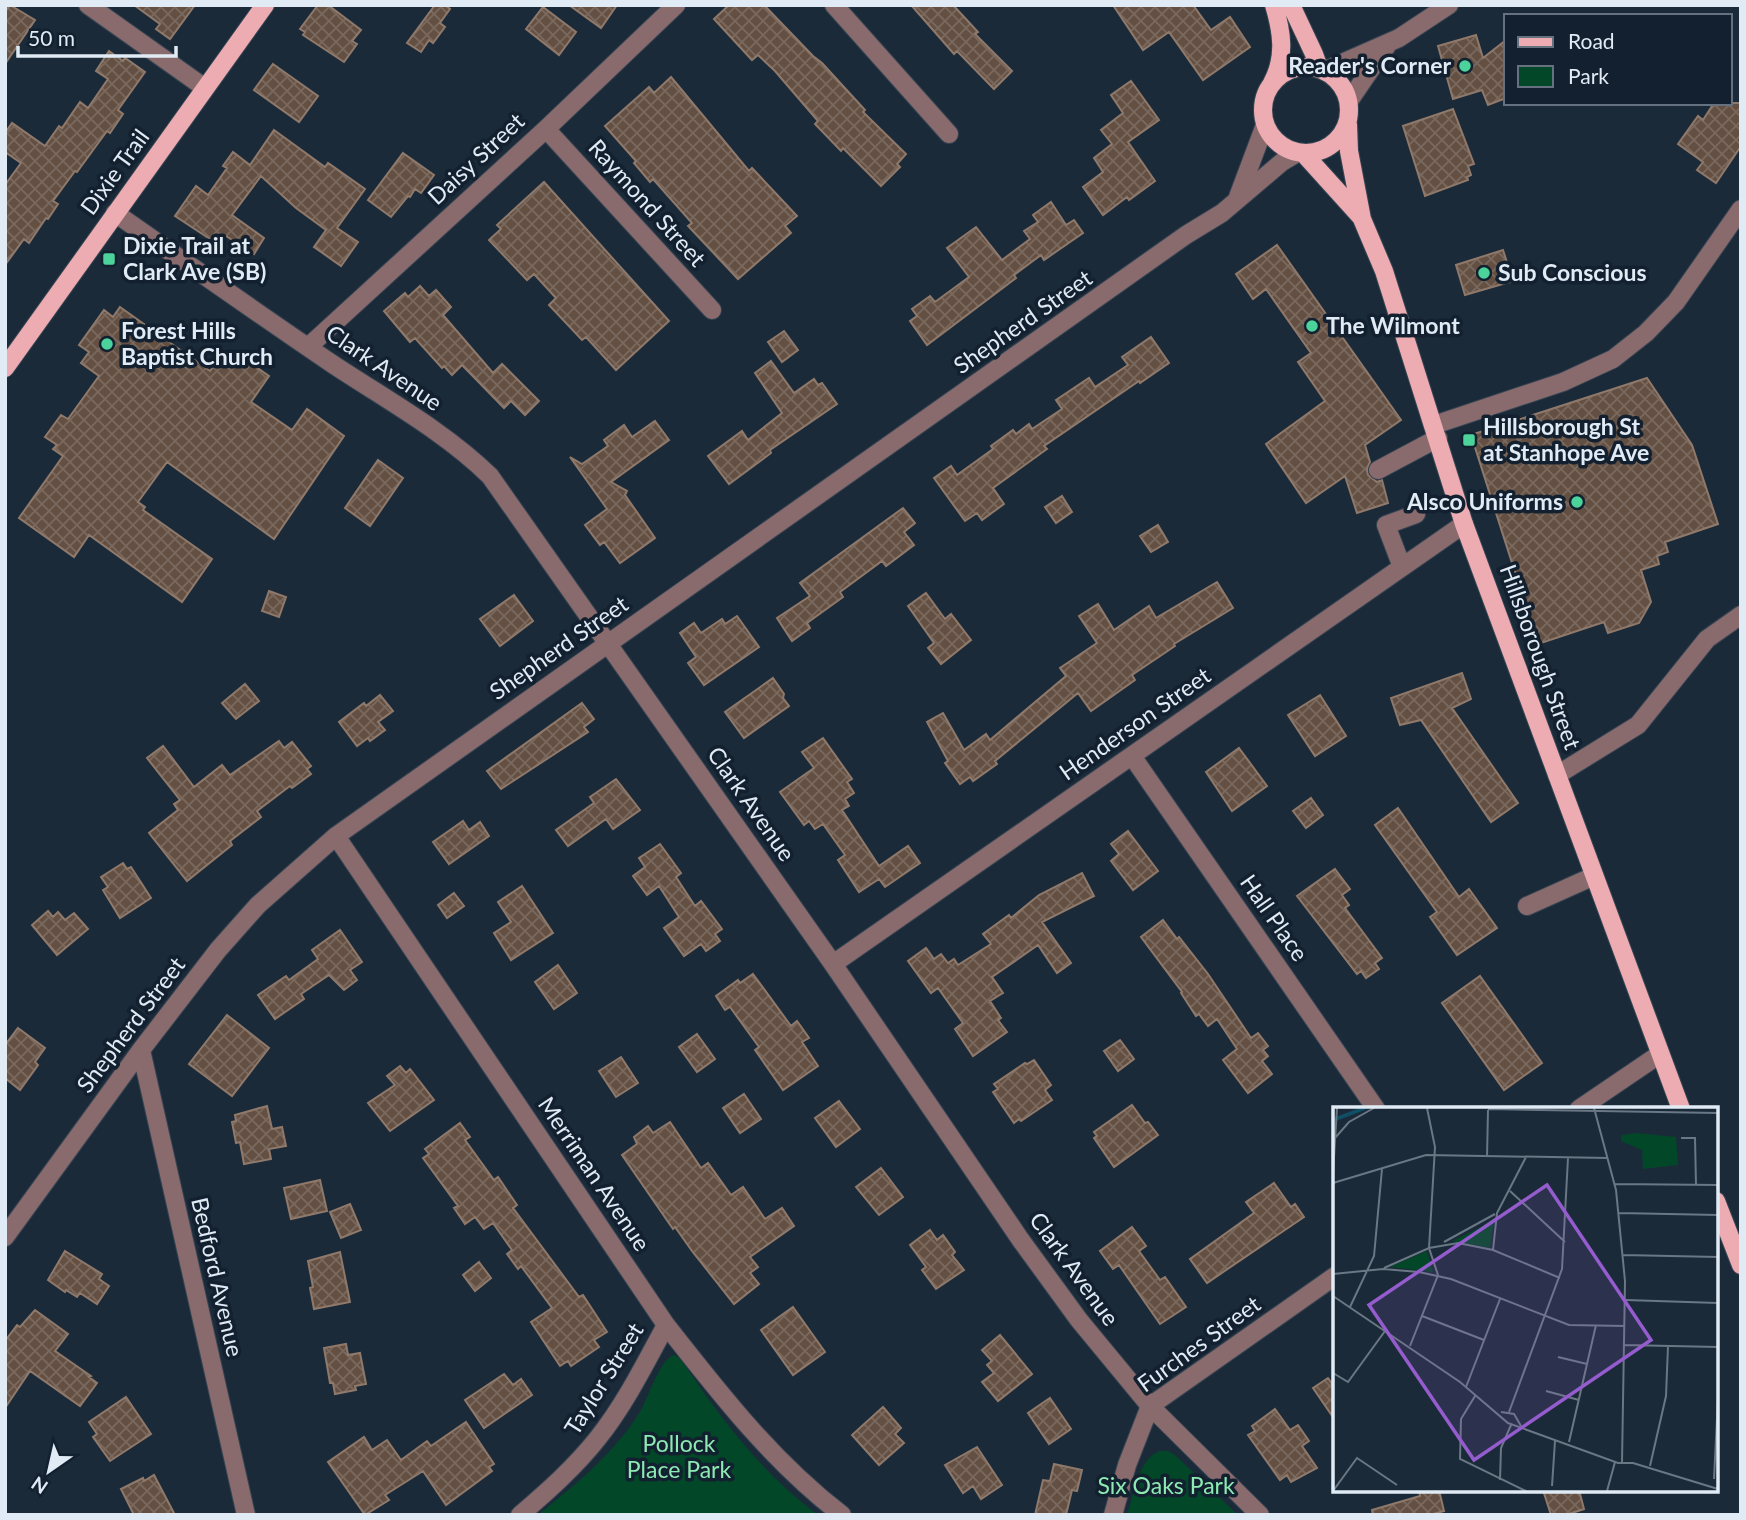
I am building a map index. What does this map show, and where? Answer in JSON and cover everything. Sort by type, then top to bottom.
[{"type":"main road","name":"Dixie Trail","points":[[5,368],[265,5]]},
{"type":"main road","points":[[1272,83],[1293,69],[1322,70],[1335,78],[1349,101],[1348,124],[1343,134],[1327,149],[1300,154],[1278,144],[1265,125],[1263,102],[1272,83],[1279,70],[1282,57],[1280,25],[1274,5]]},
{"type":"main road","points":[[1291,5],[1322,70]]},
{"type":"main road","name":"Hillsborough Street","points":[[1348,124],[1349,151],[1362,219],[1384,271],[1464,523],[1680,1107]]},
{"type":"main road","name":"Hillsborough Street","points":[[1300,154],[1362,219]]},
{"type":"main road","points":[[1718,1206],[1741,1265]]},
{"type":"street","points":[[88,5],[205,89]]},
{"type":"street","name":"Daisy Street","points":[[308,347],[676,5]]},
{"type":"street","points":[[834,5],[949,134]]},
{"type":"street","points":[[1322,70],[1388,44],[1450,5]]},
{"type":"street","points":[[1349,101],[1388,44]]},
{"type":"street","points":[[1237,200],[1265,125]]},
{"type":"street","name":"Raymond Street","points":[[546,128],[712,310]]},
{"type":"street","name":"Shepherd Street","points":[[5,1237],[141,1050],[218,950],[258,905],[336,835],[1237,200],[1282,162],[1300,154]]},
{"type":"street","points":[[1378,470],[1436,431],[1563,382],[1613,359],[1646,333],[1676,302],[1741,209]]},
{"type":"street","name":"Clark Avenue","points":[[116,213],[441,436],[490,475],[1079,1320],[1150,1406],[1260,1515]]},
{"type":"street","points":[[1402,567],[1386,525],[1416,514]]},
{"type":"street","name":"Henderson Street","points":[[833,964],[1464,523]]},
{"type":"street","points":[[1557,775],[1639,725],[1707,639],[1741,615]]},
{"type":"street","name":"Hall Place","points":[[1132,756],[1375,1107]]},
{"type":"street","name":"Merriman Avenue","points":[[336,835],[666,1325],[720,1394],[771,1452],[842,1515]]},
{"type":"street","points":[[1527,906],[1594,876]]},
{"type":"street","name":"Bedford Avenue","points":[[141,1050],[246,1515]]},
{"type":"street","points":[[1582,1107],[1660,1054]]},
{"type":"street","name":"Furches Street","points":[[1113,1515],[1127,1465],[1150,1406],[1333,1277]]},
{"type":"street","name":"Taylor Street","points":[[520,1515],[566,1474],[599,1437],[634,1383],[666,1325]]},
{"type":"green space","name":"Pollock Place Park","points":[[674,1355],[680,1358],[726,1422],[760,1462],[797,1499],[818,1515],[538,1515],[594,1467],[631,1426],[664,1363]]},
{"type":"green space","name":"Six Oaks Park","points":[[1160,1451],[1175,1455],[1238,1515],[1127,1515],[1142,1469],[1153,1455]]},
{"type":"building","points":[[10,5],[35,20],[5,64],[5,12]]},
{"type":"building","points":[[134,5],[195,5],[170,39],[156,29],[160,24]]},
{"type":"building","points":[[318,5],[328,5],[361,30],[352,41],[357,44],[344,62],[303,35],[305,32],[300,29]]},
{"type":"building","points":[[435,5],[445,5],[450,9],[440,23],[445,27],[433,43],[429,40],[421,52],[407,43]]},
{"type":"building","points":[[569,5],[617,5],[601,28]]},
{"type":"building","points":[[729,5],[764,5],[822,63],[865,110],[863,112],[906,154],[897,164],[900,167],[881,186],[815,124],[818,121],[775,71],[758,55],[752,60],[714,19]]},
{"type":"building","points":[[911,5],[953,5],[978,32],[975,34],[1012,71],[994,89],[957,51],[954,54]]},
{"type":"building","points":[[1113,5],[1193,5],[1211,30],[1230,17],[1250,47],[1203,80],[1169,32],[1143,50]]},
{"type":"building","points":[[543,7],[576,32],[559,55],[526,29]]},
{"type":"building","name":"Reader's Corner","points":[[1476,35],[1483,58],[1504,42],[1504,99],[1488,105],[1482,90],[1453,99],[1438,46]]},
{"type":"building","points":[[109,51],[145,72],[118,110],[123,114],[110,133],[107,131],[53,201],[58,204],[48,219],[46,218],[29,243],[24,239],[5,265],[5,185],[21,163],[5,152],[5,133],[12,123],[45,146],[80,102],[88,108],[108,79],[96,71]]},
{"type":"building","points":[[273,64],[318,96],[299,122],[254,90]]},
{"type":"building","points":[[671,77],[749,171],[752,168],[797,216],[785,226],[791,233],[738,279],[688,226],[692,223],[653,179],[650,182],[634,163],[636,161],[605,126],[649,87],[654,93]]},
{"type":"building","points":[[1131,81],[1159,120],[1128,142],[1155,181],[1103,215],[1083,187],[1103,172],[1094,158],[1112,144],[1101,130],[1123,113],[1111,95]]},
{"type":"building","points":[[1741,103],[1741,146],[1716,183],[1697,170],[1703,162],[1678,144],[1698,116],[1703,120],[1713,105]]},
{"type":"building","points":[[1453,109],[1474,164],[1468,166],[1471,175],[1467,177],[1468,180],[1425,196],[1403,126]]},
{"type":"building","points":[[274,130],[325,167],[328,163],[365,189],[337,228],[358,242],[341,266],[314,247],[326,230],[296,208],[261,176],[232,215],[264,238],[254,254],[226,236],[219,245],[175,216],[196,186],[208,195],[227,168],[223,166],[233,152],[250,165]]},
{"type":"building","points":[[403,153],[434,175],[421,193],[415,189],[391,217],[368,200]]},
{"type":"building","points":[[544,182],[669,321],[616,370],[586,337],[582,340],[549,305],[556,298],[534,274],[527,280],[489,240],[501,229],[497,225]]},
{"type":"building","points":[[1051,202],[1066,225],[1074,220],[1083,233],[1044,260],[1041,255],[1014,275],[1016,278],[927,345],[910,321],[917,316],[912,309],[930,296],[935,302],[969,277],[947,248],[976,227],[1002,260],[1030,239],[1024,231],[1038,222],[1033,215]]},
{"type":"building","points":[[1277,245],[1401,420],[1365,445],[1370,462],[1368,475],[1377,482],[1382,480],[1388,503],[1357,513],[1345,476],[1306,503],[1266,444],[1325,401],[1298,362],[1311,353],[1266,289],[1253,299],[1236,274]]},
{"type":"building","name":"Sub Conscious","points":[[1503,250],[1513,281],[1465,295],[1456,265]]},
{"type":"building","points":[[420,286],[429,296],[436,290],[451,307],[443,315],[493,373],[502,364],[539,401],[525,415],[511,401],[504,408],[462,365],[452,375],[444,366],[442,368],[415,338],[410,342],[384,311],[405,293],[408,297]]},
{"type":"building","points":[[120,307],[210,371],[223,354],[234,362],[239,355],[269,376],[251,402],[292,430],[307,409],[344,436],[274,539],[167,462],[138,502],[145,507],[143,510],[212,559],[182,602],[89,535],[74,557],[19,518],[63,456],[53,449],[57,445],[45,437],[61,415],[68,419],[99,376],[81,363],[89,352],[79,345],[104,310],[113,317]]},
{"type":"building","points":[[784,331],[798,350],[782,362],[768,342]]},
{"type":"building","points":[[1151,337],[1169,363],[1044,446],[1047,449],[993,488],[1004,504],[982,520],[977,513],[965,521],[934,478],[951,466],[957,475],[993,449],[991,446],[1013,430],[1016,434],[1029,424],[1032,429],[1062,409],[1056,400],[1089,378],[1095,387],[1128,365],[1122,357]]},
{"type":"building","points":[[771,361],[794,393],[814,379],[818,385],[822,383],[837,404],[770,450],[771,453],[729,484],[708,456],[742,431],[748,440],[782,413],[755,373]]},
{"type":"building","points":[[1647,378],[1692,445],[1718,524],[1665,542],[1668,552],[1657,556],[1659,564],[1641,570],[1651,602],[1639,623],[1608,633],[1604,622],[1538,644],[1471,435]]},
{"type":"building","points":[[655,421],[669,440],[611,482],[627,491],[625,495],[655,538],[620,563],[604,542],[600,545],[585,525],[607,509],[570,457],[582,464],[608,446],[604,440],[624,425],[632,437]]},
{"type":"building","points":[[378,460],[403,478],[370,526],[345,508]]},
{"type":"building","points":[[1062,496],[1072,512],[1056,523],[1045,507]]},
{"type":"building","points":[[903,508],[915,523],[904,532],[914,545],[886,566],[882,561],[840,592],[843,597],[807,623],[810,628],[792,641],[777,618],[810,596],[800,583]]},
{"type":"building","points":[[1158,525],[1168,542],[1151,552],[1140,536]]},
{"type":"building","points":[[1217,582],[1233,608],[1174,644],[1175,646],[1132,675],[1135,680],[1091,711],[1078,693],[995,761],[997,764],[973,781],[970,777],[960,784],[945,763],[948,761],[927,722],[943,713],[964,750],[986,734],[990,740],[1066,676],[1060,668],[1097,643],[1079,616],[1098,604],[1114,630],[1149,606],[1156,618]]},
{"type":"building","points":[[269,591],[286,597],[279,617],[262,611]]},
{"type":"building","points":[[926,593],[945,619],[951,614],[971,640],[941,664],[928,648],[934,643],[908,606]]},
{"type":"building","points":[[514,595],[533,621],[500,646],[480,619]]},
{"type":"building","points":[[737,616],[759,647],[704,685],[688,663],[696,657],[680,633],[694,623],[701,633],[722,619],[725,624]]},
{"type":"building","points":[[1462,673],[1471,699],[1452,708],[1518,803],[1491,822],[1421,720],[1400,725],[1391,698]]},
{"type":"building","points":[[773,678],[789,706],[744,738],[725,712]]},
{"type":"building","points":[[245,684],[259,701],[236,719],[222,703]]},
{"type":"building","points":[[380,695],[393,711],[378,722],[385,730],[370,741],[368,738],[357,746],[339,722],[364,703],[366,706]]},
{"type":"building","points":[[1320,695],[1346,736],[1315,756],[1288,715]]},
{"type":"building","points":[[582,703],[594,719],[584,727],[588,732],[501,789],[487,771]]},
{"type":"building","points":[[823,738],[852,779],[847,782],[854,793],[845,799],[849,806],[842,810],[879,866],[908,846],[920,863],[885,887],[879,879],[859,892],[838,860],[845,855],[823,824],[815,829],[809,821],[804,825],[780,792],[814,768],[802,752]]},
{"type":"building","points":[[279,741],[284,748],[292,742],[311,766],[307,769],[311,774],[257,811],[261,817],[230,841],[232,845],[187,881],[149,833],[178,810],[174,804],[180,800],[147,758],[163,746],[194,787],[222,765],[230,775]]},
{"type":"building","points":[[1239,748],[1267,786],[1232,811],[1206,772]]},
{"type":"building","points":[[616,779],[640,810],[613,829],[606,819],[568,846],[556,830],[594,803],[590,797]]},
{"type":"building","points":[[1311,798],[1323,815],[1306,828],[1293,811]]},
{"type":"building","points":[[1398,808],[1459,897],[1469,889],[1497,928],[1457,955],[1430,917],[1437,912],[1375,825]]},
{"type":"building","points":[[463,821],[469,830],[480,822],[489,836],[449,864],[433,842]]},
{"type":"building","points":[[1128,831],[1158,871],[1133,890],[1111,861],[1119,854],[1111,844]]},
{"type":"building","points":[[660,844],[681,873],[676,877],[695,906],[701,901],[722,929],[715,934],[720,941],[706,951],[701,944],[684,956],[664,928],[679,917],[659,886],[647,895],[633,876],[645,867],[639,858]]},
{"type":"building","points":[[123,863],[127,869],[131,867],[151,898],[120,918],[103,890],[108,887],[101,877]]},
{"type":"building","points":[[1335,869],[1350,889],[1342,895],[1349,905],[1345,908],[1382,958],[1375,963],[1379,969],[1366,978],[1361,971],[1357,974],[1297,896]]},
{"type":"building","points":[[1082,873],[1094,896],[1042,922],[1071,963],[1057,973],[1038,945],[992,977],[1003,993],[990,1001],[1001,1018],[998,1020],[1007,1032],[973,1056],[955,1029],[963,1023],[938,988],[931,993],[908,961],[926,948],[934,959],[941,954],[948,963],[954,959],[958,965],[991,944],[983,934],[1009,915],[1011,918],[1039,895]]},
{"type":"building","points":[[522,886],[553,933],[511,960],[494,933],[511,922],[498,902]]},
{"type":"building","points":[[454,893],[464,906],[447,918],[438,905]]},
{"type":"building","points":[[48,911],[53,917],[58,912],[65,920],[74,913],[88,929],[57,955],[32,925]]},
{"type":"building","points":[[1163,920],[1208,974],[1251,1038],[1258,1033],[1268,1046],[1263,1050],[1268,1056],[1262,1061],[1272,1074],[1248,1093],[1223,1060],[1237,1049],[1217,1019],[1208,1026],[1199,1014],[1196,1016],[1182,992],[1141,937]]},
{"type":"building","points":[[340,930],[362,962],[350,970],[357,980],[344,990],[329,975],[301,994],[304,999],[275,1019],[258,995],[286,976],[289,980],[318,959],[312,950]]},
{"type":"building","points":[[558,965],[577,993],[554,1009],[535,982]]},
{"type":"building","points":[[753,974],[791,1026],[797,1021],[809,1038],[802,1042],[818,1066],[783,1090],[755,1050],[759,1047],[730,1007],[725,1010],[716,996],[738,980],[740,983]]},
{"type":"building","points":[[1480,976],[1542,1063],[1504,1090],[1442,1003]]},
{"type":"building","points":[[227,1015],[269,1048],[232,1096],[189,1064]]},
{"type":"building","points":[[18,1028],[45,1048],[35,1062],[38,1065],[20,1090],[5,1078],[5,1045]]},
{"type":"building","points":[[697,1034],[715,1059],[697,1072],[679,1047]]},
{"type":"building","points":[[1120,1040],[1134,1059],[1118,1071],[1104,1051]]},
{"type":"building","points":[[621,1057],[638,1083],[616,1097],[599,1071]]},
{"type":"building","points":[[1034,1060],[1051,1085],[1045,1090],[1052,1100],[1014,1123],[993,1092],[998,1089],[994,1084]]},
{"type":"building","points":[[400,1066],[406,1073],[410,1069],[434,1100],[390,1131],[368,1103],[395,1085],[387,1076]]},
{"type":"building","points":[[744,1094],[761,1119],[740,1133],[723,1108]]},
{"type":"building","points":[[839,1101],[860,1129],[836,1147],[815,1118]]},
{"type":"building","points":[[1132,1105],[1158,1135],[1114,1167],[1094,1138],[1097,1136],[1094,1132]]},
{"type":"building","points":[[267,1106],[272,1129],[282,1127],[286,1146],[269,1149],[271,1159],[244,1164],[240,1142],[236,1143],[232,1122],[236,1121],[235,1115]]},
{"type":"building","points":[[670,1122],[701,1168],[708,1163],[731,1195],[743,1187],[765,1219],[782,1208],[794,1226],[750,1257],[758,1267],[750,1273],[759,1284],[734,1304],[675,1227],[673,1229],[622,1155],[637,1144],[634,1137],[648,1126],[653,1133]]},
{"type":"building","points":[[460,1123],[470,1137],[465,1140],[494,1180],[498,1177],[517,1205],[513,1208],[579,1297],[583,1295],[607,1332],[594,1340],[599,1347],[571,1366],[568,1361],[560,1366],[531,1322],[552,1308],[521,1266],[518,1269],[507,1254],[512,1250],[493,1223],[484,1229],[475,1217],[465,1224],[454,1208],[458,1206],[423,1158],[429,1154],[425,1149]]},
{"type":"building","points":[[881,1168],[903,1197],[879,1215],[856,1187]]},
{"type":"building","points":[[320,1180],[327,1211],[291,1219],[284,1188]]},
{"type":"building","points":[[1274,1183],[1291,1207],[1295,1204],[1304,1217],[1207,1283],[1190,1259],[1254,1213],[1246,1202]]},
{"type":"building","points":[[350,1204],[361,1230],[341,1238],[330,1212]]},
{"type":"building","points":[[1132,1227],[1146,1246],[1139,1251],[1160,1280],[1165,1277],[1186,1307],[1160,1324],[1119,1265],[1113,1269],[1100,1251]]},
{"type":"building","points":[[930,1230],[937,1240],[943,1235],[955,1252],[952,1255],[964,1270],[936,1289],[922,1270],[926,1267],[910,1245]]},
{"type":"building","points":[[65,1251],[102,1274],[99,1279],[109,1286],[97,1304],[80,1293],[77,1297],[66,1290],[65,1292],[48,1280]]},
{"type":"building","points":[[340,1252],[350,1302],[314,1309],[308,1261]]},
{"type":"building","points":[[479,1262],[491,1278],[475,1291],[463,1275]]},
{"type":"building","points":[[793,1307],[825,1352],[793,1375],[761,1330]]},
{"type":"building","points":[[35,1310],[68,1334],[55,1351],[97,1383],[80,1406],[30,1371],[5,1408],[5,1341],[17,1325],[20,1327]]},
{"type":"building","points":[[1000,1335],[1032,1374],[998,1401],[982,1382],[994,1373],[987,1365],[992,1361],[982,1350]]},
{"type":"building","points":[[346,1344],[348,1355],[360,1353],[366,1384],[355,1386],[356,1390],[335,1394],[333,1383],[330,1383],[324,1348]]},
{"type":"building","points":[[504,1374],[513,1385],[521,1379],[532,1395],[484,1428],[465,1400]]},
{"type":"building","points":[[1328,1378],[1333,1385],[1333,1417],[1313,1388]]},
{"type":"building","points":[[126,1397],[151,1434],[110,1461],[93,1437],[97,1434],[89,1422]]},
{"type":"building","points":[[1050,1398],[1071,1429],[1049,1444],[1028,1413]]},
{"type":"building","points":[[883,1407],[901,1428],[895,1434],[904,1443],[879,1465],[852,1435]]},
{"type":"building","points":[[1275,1409],[1290,1430],[1298,1425],[1309,1441],[1302,1446],[1317,1468],[1291,1482],[1287,1475],[1280,1480],[1248,1435],[1255,1431],[1252,1426]]},
{"type":"building","points":[[466,1422],[494,1464],[489,1467],[492,1471],[446,1505],[423,1471],[385,1495],[389,1500],[365,1515],[328,1462],[364,1437],[372,1450],[387,1440],[401,1460],[427,1441],[431,1446]]},
{"type":"building","points":[[977,1447],[1002,1485],[981,1499],[973,1486],[963,1493],[945,1465]]},
{"type":"building","points":[[1054,1464],[1082,1470],[1077,1491],[1072,1490],[1066,1515],[1035,1515],[1043,1480],[1050,1481]]},
{"type":"building","points":[[154,1475],[175,1515],[134,1515],[121,1489]]},
{"type":"building","points":[[1419,1492],[1439,1492],[1444,1511],[1430,1515],[1373,1515],[1372,1510],[1420,1496]]},
{"type":"building","points":[[1544,1492],[1580,1492],[1584,1509],[1566,1515],[1551,1515]]},
{"type":"place","name":"Reader's Corner","points":[[1465,66]]},
{"type":"place","name":"Dixie Trail at Clark Ave (SB)","points":[[109,259]]},
{"type":"place","name":"Sub Conscious","points":[[1484,273]]},
{"type":"place","name":"The Wilmont","points":[[1312,326]]},
{"type":"place","name":"Forest Hills Baptist Church","points":[[107,344]]},
{"type":"place","name":"Hillsborough St at Stanhope Ave","points":[[1469,440]]},
{"type":"place","name":"Alsco Uniforms","points":[[1577,502]]}]
